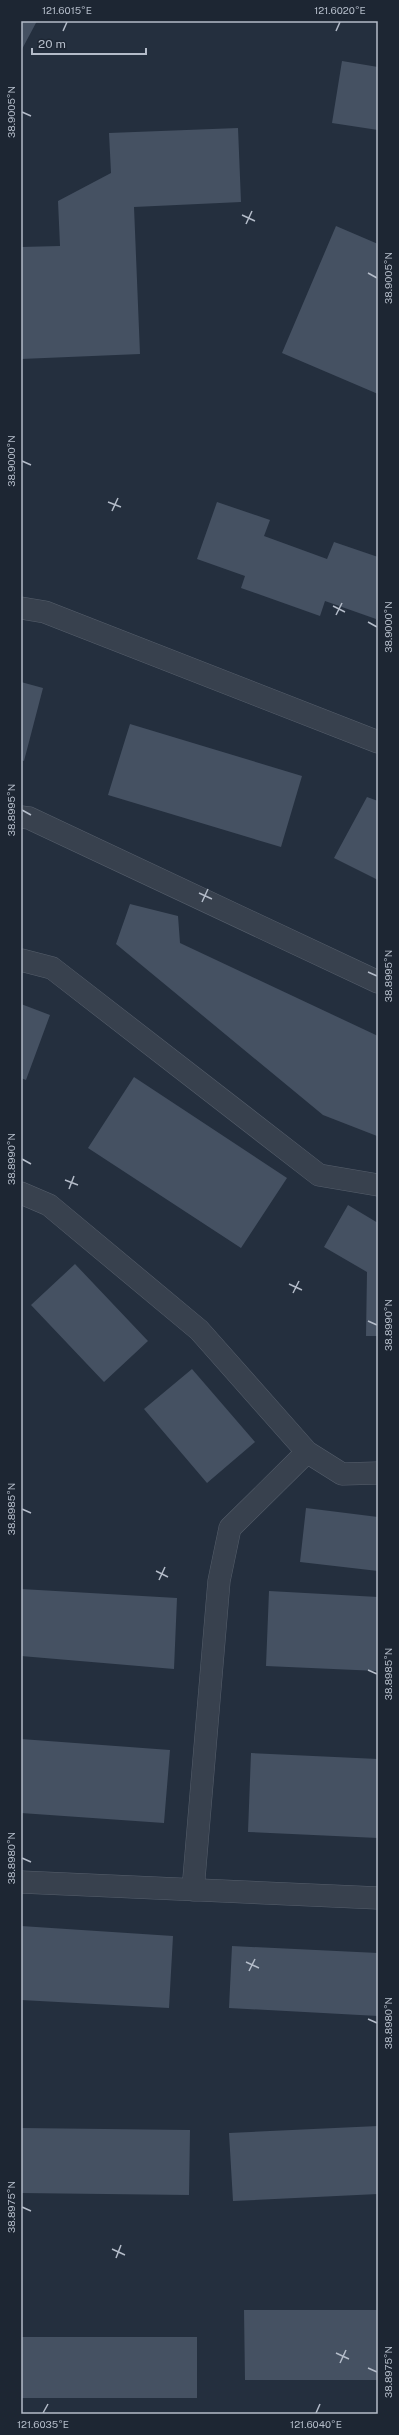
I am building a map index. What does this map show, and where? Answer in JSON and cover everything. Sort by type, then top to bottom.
[{"type":"street","points":[[21,608],[45,612],[378,742]]},
{"type":"street","points":[[21,817],[29,818],[378,982]]},
{"type":"street","points":[[21,960],[52,968],[319,1175],[378,1185]]},
{"type":"street","points":[[21,1194],[50,1205],[199,1330],[307,1452],[342,1474],[378,1474]]},
{"type":"street","points":[[193,1890],[219,1581],[230,1528],[307,1452]]},
{"type":"street","points":[[21,1882],[378,1898]]},
{"type":"building","points":[[21,21],[37,21],[21,51]]},
{"type":"building","points":[[342,61],[378,67],[378,130],[332,123]]},
{"type":"building","points":[[238,128],[241,202],[134,207],[140,354],[21,359],[21,247],[60,246],[58,201],[111,173],[109,133]]},
{"type":"building","points":[[336,226],[378,244],[378,394],[282,353]]},
{"type":"building","points":[[217,502],[270,520],[264,536],[327,559],[334,542],[378,557],[376,619],[325,601],[320,616],[241,588],[245,576],[197,559]]},
{"type":"building","points":[[21,682],[43,688],[24,761],[21,760]]},
{"type":"building","points":[[130,724],[302,776],[281,847],[108,795]]},
{"type":"building","points":[[367,797],[378,801],[378,880],[334,858]]},
{"type":"building","points":[[130,904],[178,916],[180,943],[378,1036],[377,1136],[323,1115],[116,944]]},
{"type":"building","points":[[21,1004],[50,1015],[26,1080],[21,1078]]},
{"type":"building","points":[[134,1077],[287,1178],[241,1248],[88,1148]]},
{"type":"building","points":[[348,1205],[378,1223],[378,1336],[366,1336],[367,1272],[324,1247]]},
{"type":"building","points":[[75,1264],[148,1341],[104,1382],[31,1305]]},
{"type":"building","points":[[192,1369],[255,1442],[207,1483],[144,1409]]},
{"type":"building","points":[[306,1508],[378,1517],[378,1571],[300,1562]]},
{"type":"building","points":[[21,1589],[177,1598],[174,1669],[21,1656]]},
{"type":"building","points":[[269,1591],[378,1597],[378,1671],[266,1666]]},
{"type":"building","points":[[21,1739],[170,1750],[164,1823],[21,1813]]},
{"type":"building","points":[[251,1753],[378,1759],[378,1838],[248,1832]]},
{"type":"building","points":[[21,1926],[173,1936],[169,2008],[21,2000]]},
{"type":"building","points":[[232,1946],[378,1953],[378,2016],[229,2008]]},
{"type":"building","points":[[378,2126],[378,2194],[233,2201],[229,2133]]},
{"type":"building","points":[[21,2128],[190,2130],[189,2195],[21,2193]]},
{"type":"building","points":[[244,2310],[378,2310],[378,2380],[245,2380]]},
{"type":"building","points":[[21,2337],[197,2337],[197,2398],[21,2398]]}]
